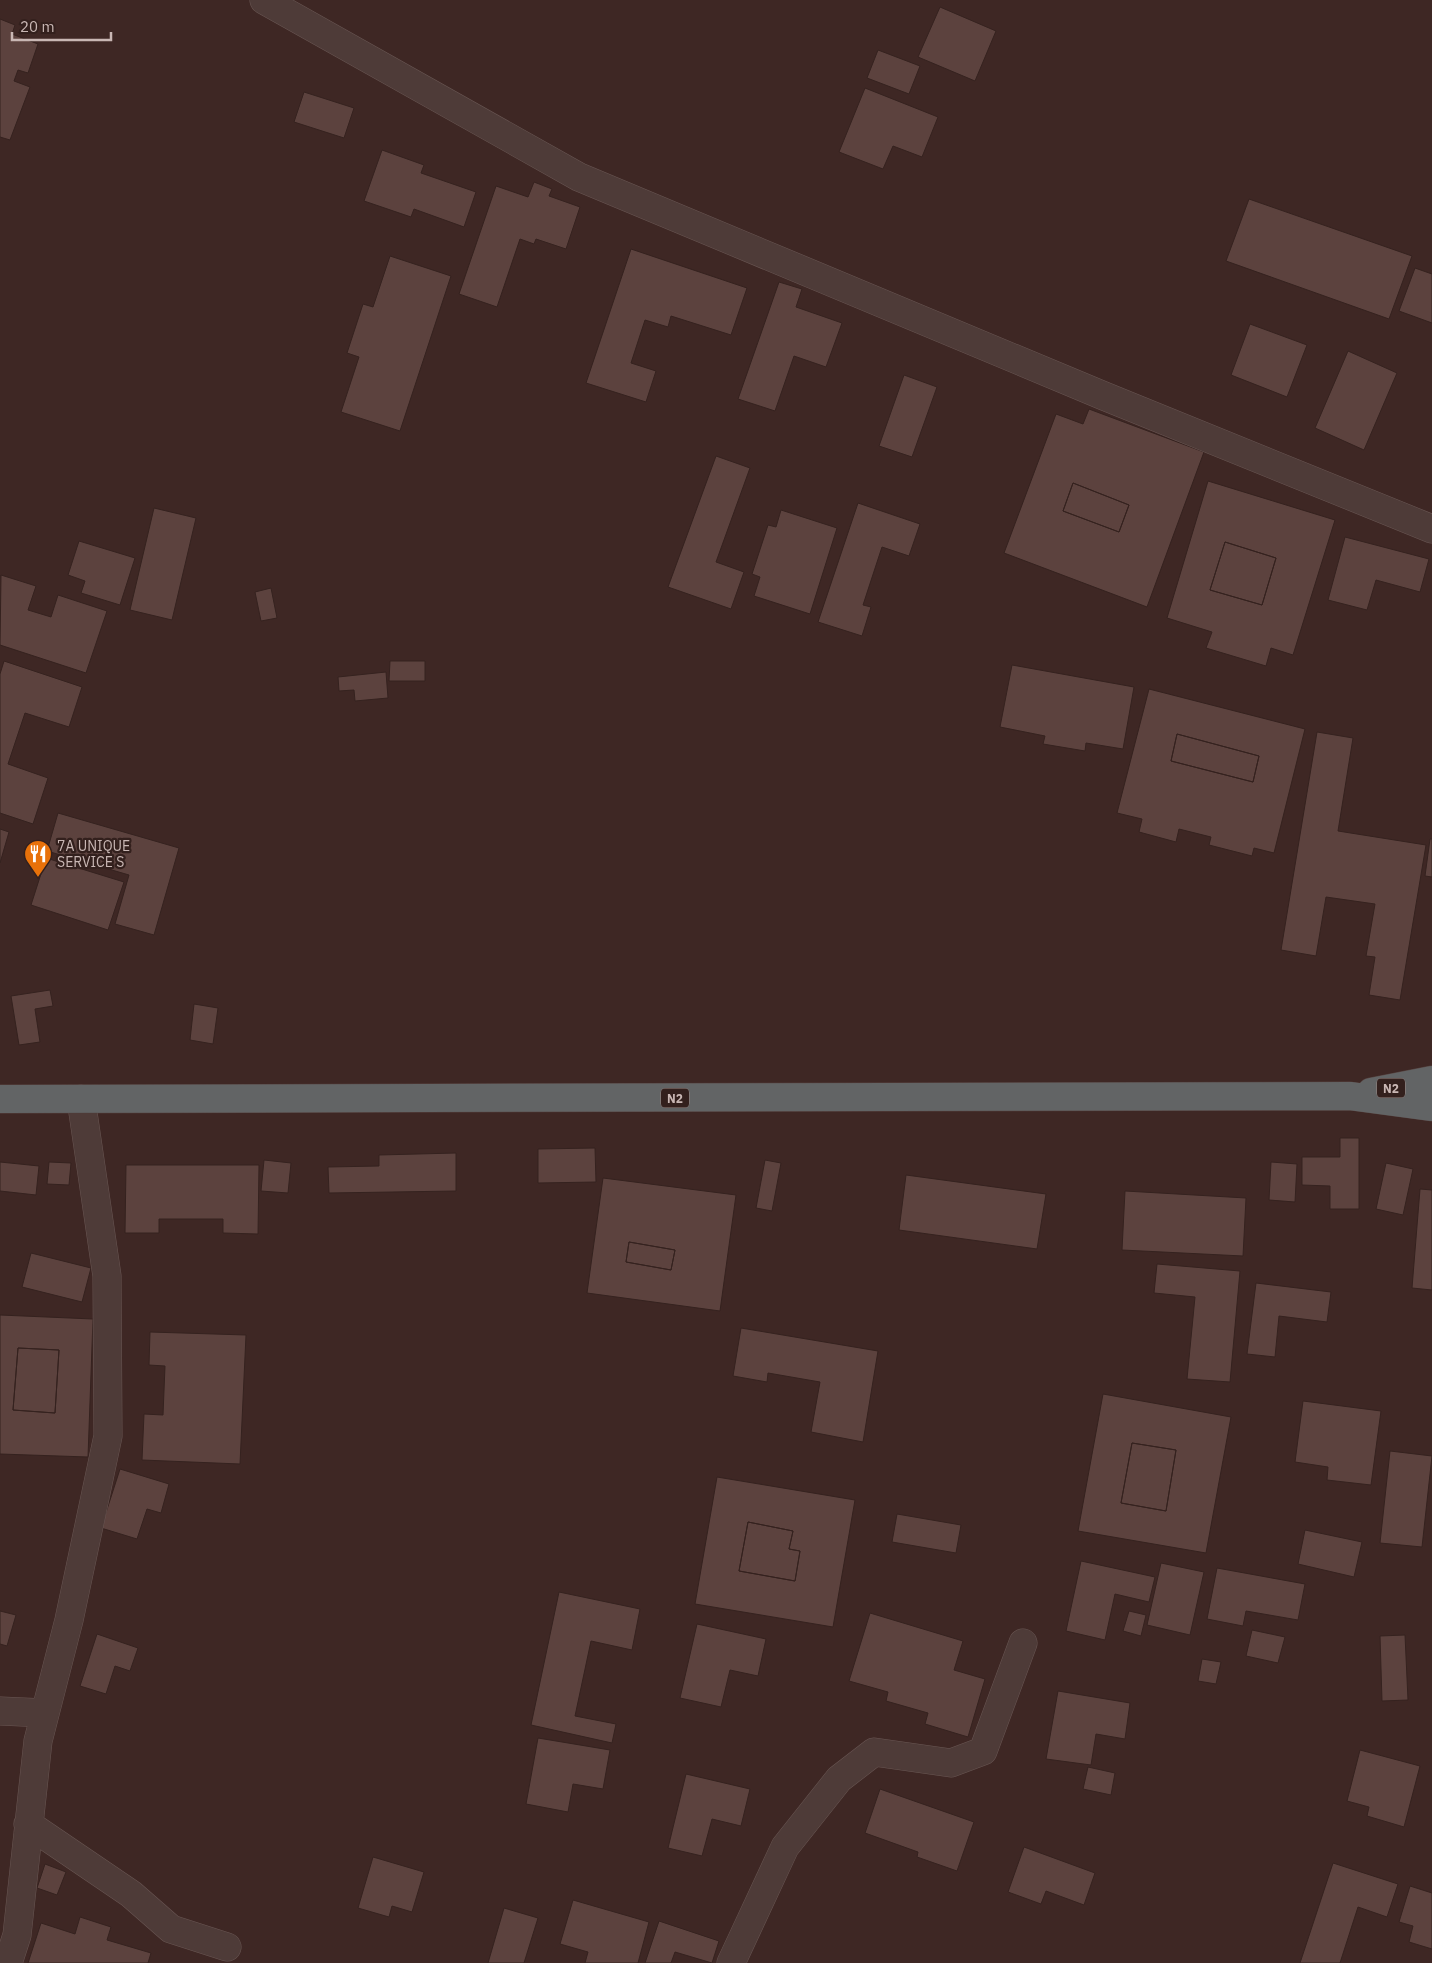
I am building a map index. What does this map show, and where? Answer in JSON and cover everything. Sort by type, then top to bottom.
[{"type":"highway","name":"N2","points":[[1350,1096],[1432,1080]]},
{"type":"highway","name":"N2","points":[[0,1099],[1350,1096],[1432,1107]]},
{"type":"street","points":[[264,0],[579,177],[1104,396],[1432,529]]},
{"type":"street","points":[[8,1963],[16,1935],[38,1740],[69,1620],[108,1436],[107,1276],[81,1099]]},
{"type":"street","points":[[731,1963],[785,1847],[839,1779],[874,1752],[951,1763],[983,1751],[1023,1643]]},
{"type":"street","points":[[0,1711],[45,1713]]},
{"type":"street","points":[[28,1824],[131,1894],[171,1929],[227,1947]]},
{"type":"building","points":[[940,7],[996,31],[975,81],[918,57]]},
{"type":"building","points":[[0,19],[15,25],[12,34],[38,44],[28,73],[18,70],[14,81],[30,87],[10,140],[0,137]]},
{"type":"building","points":[[878,50],[920,66],[909,94],[867,78]]},
{"type":"building","points":[[865,88],[938,117],[922,157],[893,146],[883,169],[839,152]]},
{"type":"building","points":[[304,92],[354,108],[344,138],[294,122]]},
{"type":"building","points":[[382,150],[424,165],[421,173],[476,192],[464,227],[414,209],[411,217],[364,201]]},
{"type":"building","points":[[534,182],[552,189],[549,196],[580,207],[566,249],[536,239],[534,244],[520,239],[497,307],[459,294],[496,186],[528,197]]},
{"type":"building","points":[[1249,199],[1412,256],[1389,319],[1226,261]]},
{"type":"building","points":[[631,249],[747,288],[731,335],[671,316],[668,327],[645,320],[631,363],[656,371],[646,402],[586,383]]},
{"type":"building","points":[[390,256],[451,276],[400,431],[341,412],[359,357],[347,353],[363,304],[373,307]]},
{"type":"building","points":[[1415,268],[1432,274],[1432,323],[1399,311]]},
{"type":"building","points":[[779,282],[802,289],[796,307],[842,323],[826,367],[794,356],[775,411],[738,399]]},
{"type":"building","points":[[1250,324],[1307,345],[1287,397],[1231,375]]},
{"type":"building","points":[[1348,351],[1397,373],[1364,450],[1315,428]]},
{"type":"building","points":[[904,375],[937,387],[912,457],[879,446]]},
{"type":"building","points":[[1089,409],[1204,452],[1147,607],[1004,553],[1056,414],[1083,424]],"holes":[[[1073,483],[1129,505],[1119,532],[1063,511]]]},
{"type":"building","points":[[716,456],[750,468],[716,562],[744,572],[731,609],[668,587]]},
{"type":"building","points":[[1208,481],[1335,520],[1293,655],[1271,648],[1266,666],[1206,648],[1212,632],[1167,618]],"holes":[[[1225,542],[1276,558],[1262,605],[1210,590]]]},
{"type":"building","points":[[1073,483],[1129,505],[1119,532],[1063,511]]},
{"type":"building","points":[[858,503],[920,524],[909,556],[882,547],[863,605],[871,607],[862,636],[818,622]]},
{"type":"building","points":[[154,508],[196,518],[172,620],[130,610]]},
{"type":"building","points":[[781,510],[837,528],[810,614],[754,596],[760,577],[752,574],[768,525],[776,527]]},
{"type":"building","points":[[1345,537],[1429,559],[1420,592],[1376,580],[1367,610],[1328,600]]},
{"type":"building","points":[[79,541],[135,558],[120,605],[81,593],[85,581],[68,575]]},
{"type":"building","points":[[1225,542],[1276,558],[1262,605],[1210,590]]},
{"type":"building","points":[[1,575],[36,586],[28,610],[51,617],[58,595],[107,611],[86,673],[0,645]]},
{"type":"building","points":[[271,588],[277,618],[261,621],[255,592]]},
{"type":"building","points":[[4,661],[82,687],[69,727],[25,713],[8,764],[48,778],[33,824],[0,813],[0,674]]},
{"type":"building","points":[[390,661],[425,661],[425,681],[389,681]]},
{"type":"building","points":[[1012,665],[1134,687],[1123,749],[1086,743],[1085,751],[1043,744],[1045,736],[1000,727]]},
{"type":"building","points":[[386,672],[388,698],[355,701],[354,690],[339,691],[338,677]]},
{"type":"building","points":[[1149,689],[1305,729],[1274,853],[1254,848],[1252,856],[1209,845],[1211,837],[1179,829],[1176,842],[1139,832],[1142,819],[1117,813]],"holes":[[[1177,734],[1259,756],[1253,782],[1171,761]]]},
{"type":"building","points":[[1317,732],[1353,738],[1338,831],[1426,845],[1400,1000],[1369,995],[1375,957],[1366,956],[1375,904],[1326,897],[1316,956],[1281,950]]},
{"type":"building","points":[[1177,734],[1259,756],[1253,782],[1171,761]]},
{"type":"building","points":[[58,813],[179,848],[154,935],[115,924],[129,875],[47,851]]},
{"type":"building","points":[[0,829],[9,832],[0,863]]},
{"type":"building","points":[[1430,839],[1432,839],[1432,877],[1425,876]]},
{"type":"building","points":[[46,858],[124,882],[108,930],[31,905]]},
{"type":"building","points":[[50,990],[53,1006],[35,1009],[40,1042],[19,1045],[11,996]]},
{"type":"building","points":[[194,1004],[218,1008],[213,1044],[190,1040]]},
{"type":"building","points":[[1340,1138],[1359,1138],[1359,1209],[1330,1209],[1330,1186],[1302,1185],[1302,1157],[1340,1157]]},
{"type":"building","points":[[595,1148],[596,1182],[538,1183],[538,1149]]},
{"type":"building","points":[[456,1153],[456,1191],[329,1193],[328,1167],[379,1166],[379,1155]]},
{"type":"building","points":[[264,1160],[291,1163],[288,1193],[261,1191]]},
{"type":"building","points":[[765,1160],[781,1163],[772,1211],[756,1208]]},
{"type":"building","points":[[0,1162],[39,1166],[36,1195],[0,1191]]},
{"type":"building","points":[[49,1162],[71,1163],[69,1185],[47,1184]]},
{"type":"building","points":[[1271,1162],[1297,1164],[1295,1202],[1269,1200]]},
{"type":"building","points":[[1386,1163],[1413,1169],[1403,1215],[1376,1209]]},
{"type":"building","points":[[126,1165],[259,1165],[258,1234],[223,1233],[223,1219],[159,1219],[159,1233],[125,1233]]},
{"type":"building","points":[[906,1175],[1046,1194],[1037,1249],[899,1230]]},
{"type":"building","points":[[603,1178],[736,1195],[720,1311],[587,1293]],"holes":[[[629,1242],[675,1250],[671,1270],[626,1262]]]},
{"type":"building","points":[[1420,1189],[1432,1190],[1432,1290],[1412,1288]]},
{"type":"building","points":[[1125,1191],[1246,1198],[1243,1256],[1122,1250]]},
{"type":"building","points":[[629,1242],[675,1250],[671,1270],[626,1262]]},
{"type":"building","points":[[31,1253],[91,1268],[82,1302],[22,1287]]},
{"type":"building","points":[[1157,1264],[1240,1271],[1230,1382],[1187,1379],[1195,1297],[1154,1293]]},
{"type":"building","points":[[1256,1283],[1331,1292],[1327,1322],[1279,1316],[1275,1357],[1247,1354]]},
{"type":"building","points":[[0,1315],[93,1319],[88,1457],[0,1454]],"holes":[[[18,1348],[59,1350],[55,1413],[13,1410]]]},
{"type":"building","points":[[741,1328],[878,1351],[863,1442],[811,1432],[820,1382],[768,1373],[767,1382],[733,1376]]},
{"type":"building","points":[[150,1332],[246,1335],[240,1464],[142,1460],[144,1414],[163,1415],[165,1366],[149,1365]]},
{"type":"building","points":[[18,1348],[59,1350],[55,1413],[13,1410]]},
{"type":"building","points":[[1103,1394],[1231,1417],[1206,1553],[1078,1531]],"holes":[[[1132,1443],[1176,1450],[1166,1511],[1121,1503]]]},
{"type":"building","points":[[1303,1401],[1381,1411],[1371,1485],[1327,1480],[1328,1467],[1295,1462]]},
{"type":"building","points":[[1132,1443],[1176,1450],[1166,1511],[1121,1503]]},
{"type":"building","points":[[1390,1451],[1432,1456],[1422,1547],[1380,1543]]},
{"type":"building","points":[[120,1469],[169,1484],[161,1513],[147,1509],[137,1539],[101,1528]]},
{"type":"building","points":[[717,1477],[855,1500],[833,1627],[695,1604]],"holes":[[[748,1522],[793,1531],[789,1549],[800,1551],[795,1581],[739,1571]]]},
{"type":"building","points":[[897,1514],[961,1525],[956,1553],[892,1542]]},
{"type":"building","points":[[748,1522],[793,1531],[789,1549],[800,1551],[795,1581],[739,1571]]},
{"type":"building","points":[[1305,1530],[1362,1542],[1354,1577],[1298,1564]]},
{"type":"building","points":[[1081,1561],[1155,1577],[1149,1602],[1115,1594],[1105,1640],[1066,1631]]},
{"type":"building","points":[[1161,1563],[1204,1572],[1190,1635],[1147,1625]]},
{"type":"building","points":[[1217,1568],[1305,1584],[1298,1620],[1246,1611],[1243,1626],[1207,1619]]},
{"type":"building","points":[[559,1592],[640,1609],[632,1650],[591,1641],[575,1716],[616,1724],[612,1743],[531,1725]]},
{"type":"building","points":[[0,1611],[16,1615],[7,1646],[0,1644]]},
{"type":"building","points":[[1129,1611],[1146,1615],[1141,1636],[1123,1631]]},
{"type":"building","points":[[870,1613],[963,1641],[954,1670],[985,1679],[968,1737],[925,1724],[928,1713],[886,1701],[888,1692],[849,1681]]},
{"type":"building","points":[[697,1624],[766,1639],[758,1676],[730,1670],[721,1707],[680,1698]]},
{"type":"building","points":[[1252,1630],[1285,1637],[1278,1663],[1246,1656]]},
{"type":"building","points":[[97,1634],[138,1648],[130,1671],[115,1666],[106,1694],[80,1686]]},
{"type":"building","points":[[1405,1635],[1408,1700],[1382,1701],[1380,1636]]},
{"type":"building","points":[[1202,1659],[1221,1662],[1216,1684],[1198,1681]]},
{"type":"building","points":[[1058,1691],[1130,1703],[1125,1739],[1096,1734],[1091,1765],[1046,1759]]},
{"type":"building","points":[[538,1738],[610,1750],[603,1789],[573,1784],[568,1812],[526,1804]]},
{"type":"building","points":[[1360,1750],[1420,1766],[1404,1827],[1367,1816],[1369,1807],[1347,1801]]},
{"type":"building","points":[[1088,1767],[1115,1773],[1111,1795],[1083,1789]]},
{"type":"building","points":[[686,1774],[750,1789],[741,1826],[712,1819],[702,1856],[668,1848]]},
{"type":"building","points":[[880,1789],[974,1822],[957,1871],[917,1857],[918,1852],[865,1833]]},
{"type":"building","points":[[1024,1847],[1095,1873],[1084,1905],[1046,1891],[1041,1904],[1008,1892]]},
{"type":"building","points":[[373,1857],[424,1872],[412,1912],[392,1906],[389,1917],[358,1908]]},
{"type":"building","points":[[1333,1863],[1398,1884],[1387,1917],[1358,1907],[1340,1963],[1300,1963]]},
{"type":"building","points":[[45,1864],[66,1872],[57,1895],[37,1888]]},
{"type":"building","points":[[1410,1886],[1432,1893],[1432,1949],[1409,1942],[1413,1926],[1399,1922]]},
{"type":"building","points":[[573,1900],[649,1922],[638,1963],[585,1963],[588,1952],[560,1944]]},
{"type":"building","points":[[504,1908],[538,1918],[524,1963],[488,1963]]},
{"type":"building","points":[[80,1917],[111,1927],[107,1940],[151,1953],[148,1963],[28,1963],[41,1923],[75,1934]]},
{"type":"building","points":[[659,1921],[719,1941],[712,1963],[675,1952],[671,1963],[645,1963]]},
{"type":"place","name":"7A UNIQUE SERVICE S","points":[[38,878]]}]
